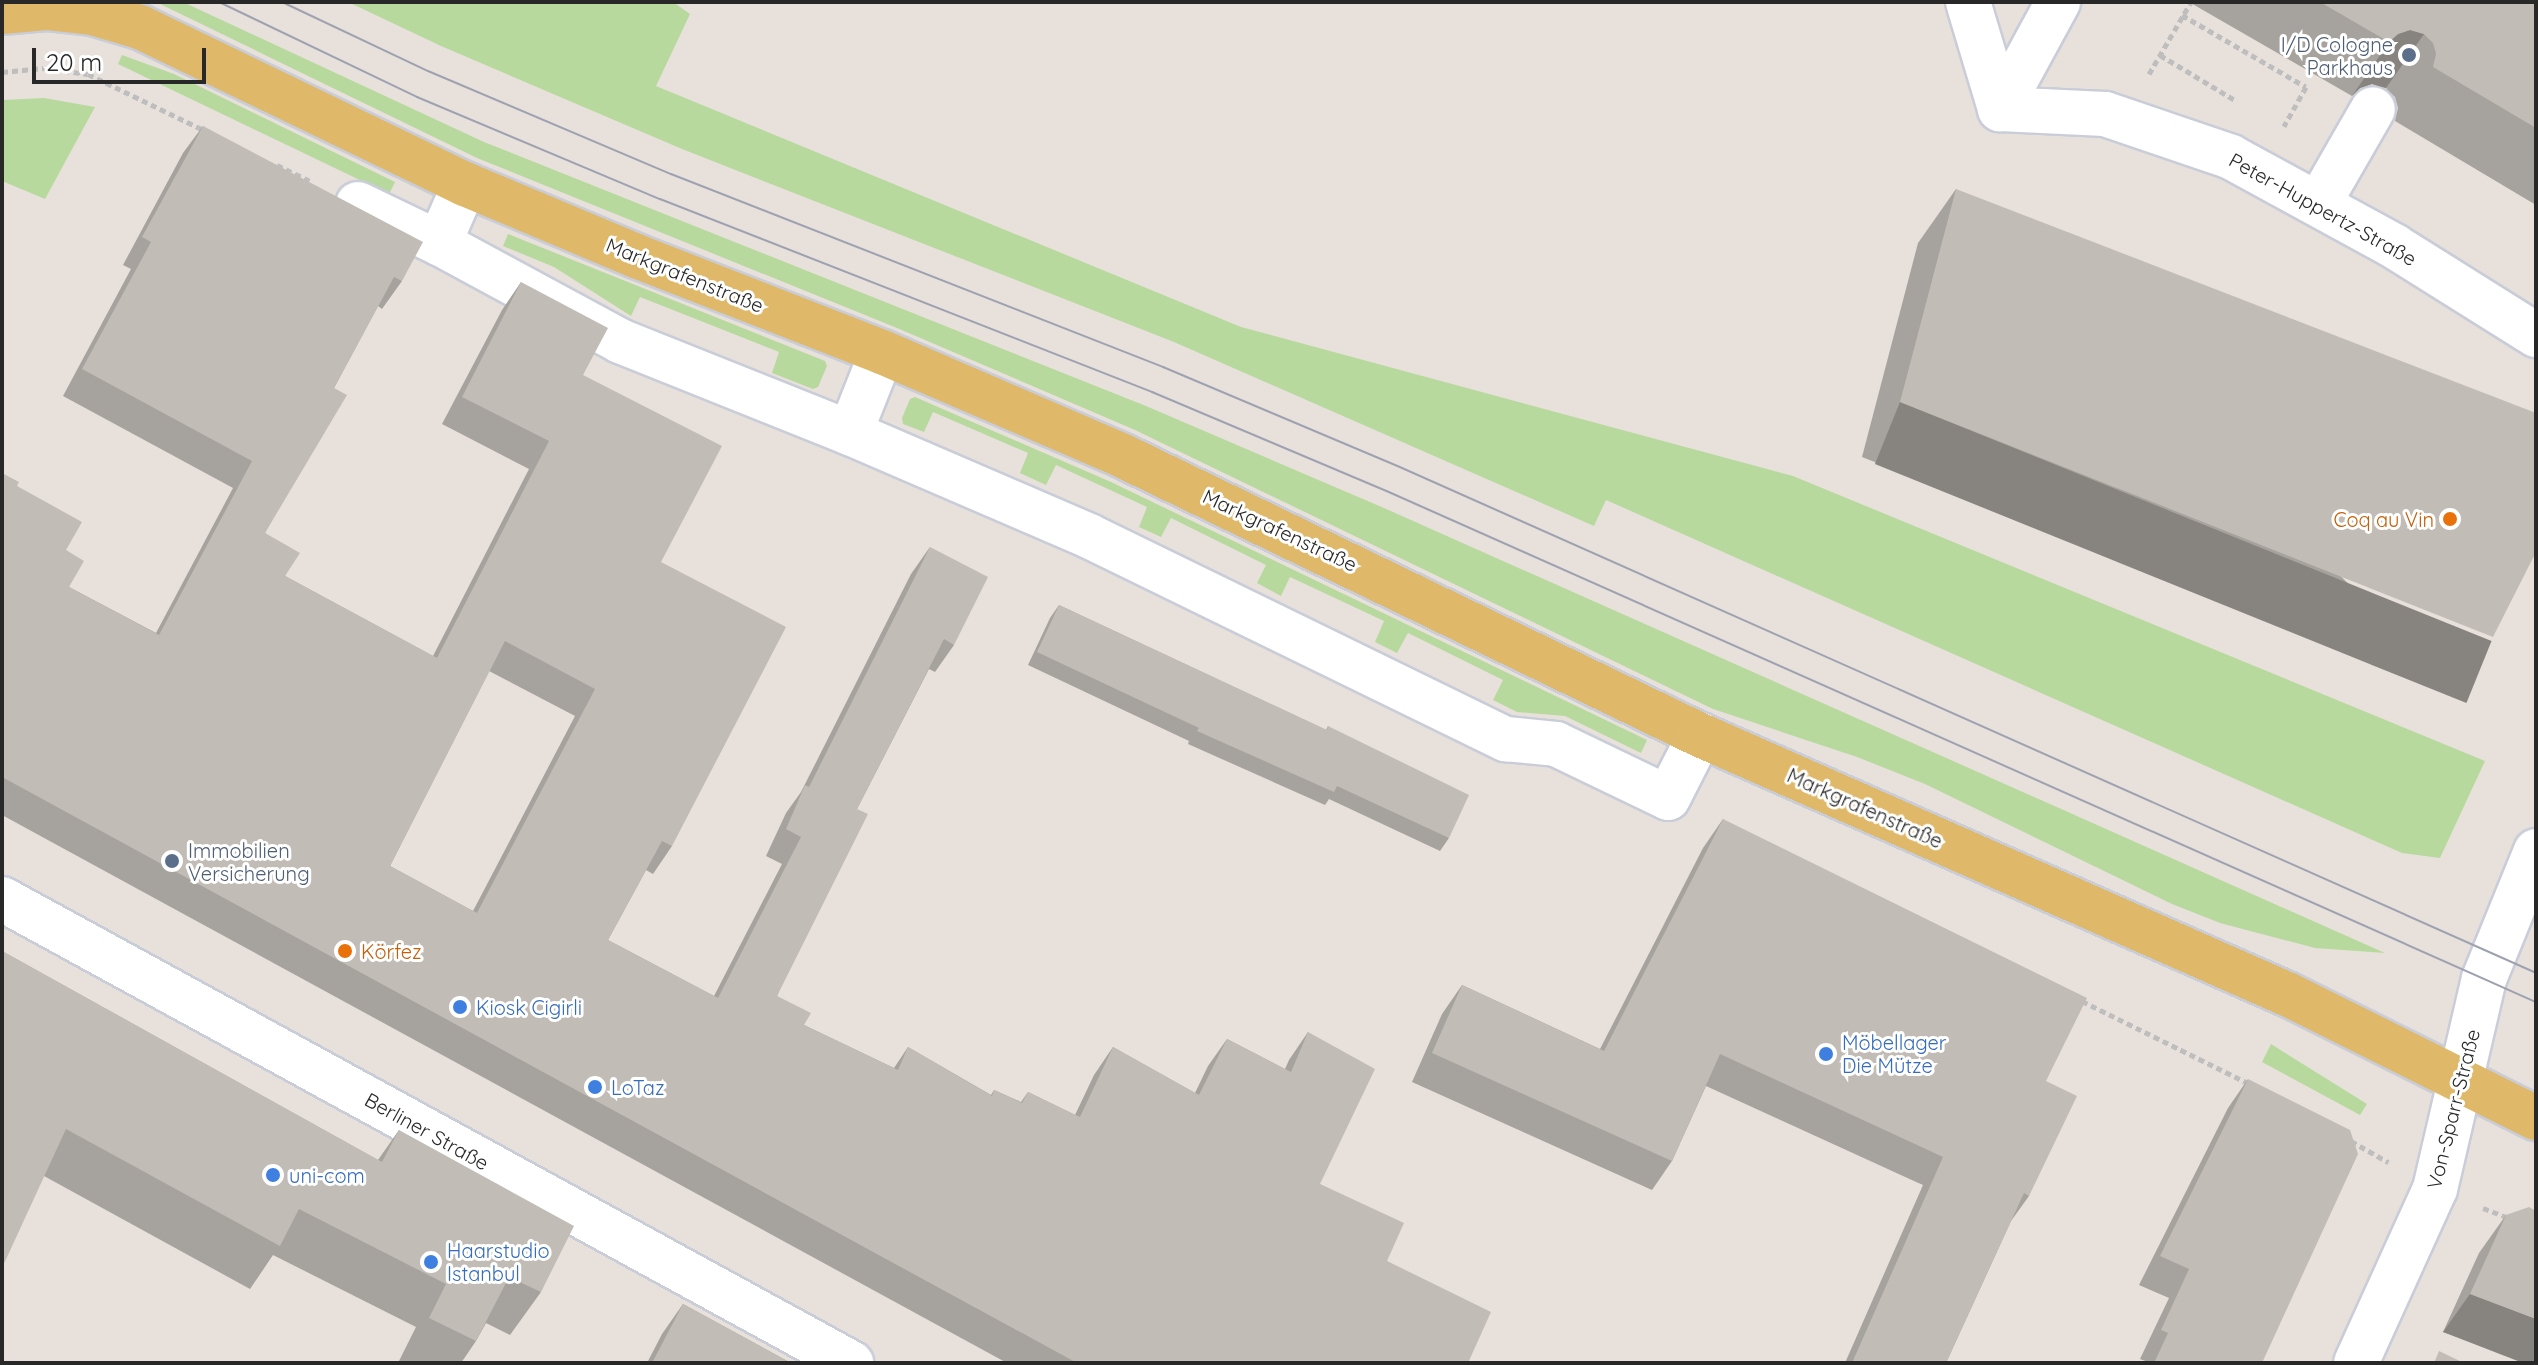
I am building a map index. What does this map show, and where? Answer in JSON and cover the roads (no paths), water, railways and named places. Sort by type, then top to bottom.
[{"type":"main road","name":"Markgrafenstraße","points":[[2,12],[46,8],[92,13],[140,27],[465,184],[636,256],[882,352],[1123,456],[1700,735],[2289,995],[2536,1118]]},
{"type":"street","points":[[1968,2],[2000,109]]},
{"type":"street","points":[[2000,109],[2058,2]]},
{"type":"street","name":"Peter-Huppertz-Straße","points":[[2000,109],[2105,114],[2231,157],[2319,203],[2536,335]]},
{"type":"street","points":[[2319,203],[2373,109]]},
{"type":"street","points":[[439,243],[465,184]]},
{"type":"street","points":[[358,204],[439,243],[620,341],[850,433],[1089,536],[1506,739],[1556,744],[1668,798],[1700,735]]},
{"type":"street","points":[[850,433],[882,352]]},
{"type":"street","name":"Von-Sparr-Straße","points":[[2356,1363],[2435,1189],[2484,979],[2536,851]]},
{"type":"street","name":"Berliner Straße","points":[[2,899],[851,1363]]},
{"type":"tram line","points":[[219,2],[417,97],[660,199],[1152,392],[1391,493],[2536,1002]]},
{"type":"tram line","points":[[282,2],[428,71],[671,174],[1163,367],[1402,468],[2536,973]]},
{"type":"place","name":"I/D Cologne Parkhaus","points":[[2409,55]]},
{"type":"place","name":"Coq au Vin","points":[[2450,519]]},
{"type":"place","name":"Immobilien Versicherung","points":[[172,861]]},
{"type":"place","name":"Körfez","points":[[345,951]]},
{"type":"place","name":"Kiosk Cigirli","points":[[460,1007]]},
{"type":"place","name":"Möbellager Die Mütze","points":[[1826,1054]]},
{"type":"place","name":"LoTaz","points":[[595,1087]]},
{"type":"place","name":"uni-com","points":[[273,1175]]},
{"type":"place","name":"Haarstudio Istanbul","points":[[431,1262]]}]
